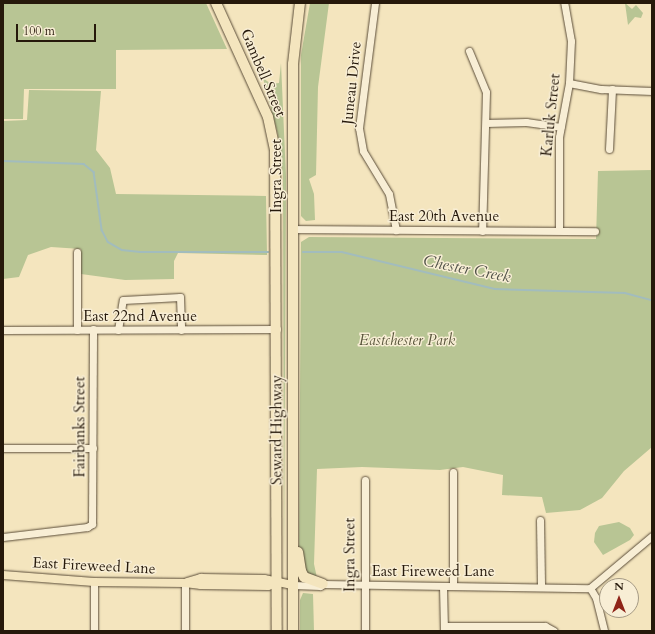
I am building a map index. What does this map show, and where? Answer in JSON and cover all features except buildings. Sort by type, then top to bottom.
[{"type":"highway","name":"Gambell Street","points":[[216,3],[268,117],[275,149],[277,230]]},
{"type":"highway","name":"Ingra Street","points":[[292,229],[293,64],[300,3]]},
{"type":"highway","name":"Seward Highway","points":[[292,229],[293,631]]},
{"type":"highway","name":"Seward Highway","points":[[277,230],[277,631]]},
{"type":"highway","points":[[292,514],[301,571],[309,580],[324,584]]},
{"type":"main road","name":"East Fireweed Lane","points":[[3,575],[94,582],[185,583],[241,586],[277,583],[293,586]]},
{"type":"street","name":"Juneau Drive","points":[[375,3],[359,128],[363,151],[389,194],[396,230]]},
{"type":"street","name":"Karluk Street","points":[[559,230],[561,127],[569,83],[570,41],[564,3]]},
{"type":"street","points":[[469,51],[486,92],[482,231]]},
{"type":"street","points":[[569,83],[612,90],[652,91]]},
{"type":"street","points":[[609,149],[612,90]]},
{"type":"street","points":[[486,123],[526,122],[561,127]]},
{"type":"street","name":"East 20th Avenue","points":[[292,229],[595,231]]},
{"type":"street","points":[[77,252],[77,330]]},
{"type":"street","points":[[118,330],[123,300],[180,297],[181,330]]},
{"type":"street","name":"Fairbanks Street","points":[[3,537],[87,527],[92,524],[94,448],[93,329]]},
{"type":"street","name":"East 22nd Avenue","points":[[3,330],[277,329]]},
{"type":"street","points":[[3,448],[94,448]]},
{"type":"street","points":[[453,472],[453,586]]},
{"type":"street","name":"Ingra Street","points":[[365,480],[365,631]]},
{"type":"street","points":[[540,520],[541,586]]},
{"type":"street","points":[[604,631],[596,598],[590,588],[652,536]]},
{"type":"street","points":[[94,582],[94,631]]},
{"type":"street","points":[[185,583],[185,631]]},
{"type":"street","name":"East Fireweed Lane","points":[[293,586],[320,586],[324,584],[541,586],[590,588]]},
{"type":"street","points":[[443,586],[444,628],[545,626],[554,631]]},
{"type":"green space","points":[[3,3],[206,3],[227,49],[116,50],[116,89],[24,89],[23,119],[3,119]]},
{"type":"green space","points":[[310,3],[329,3],[318,87],[316,175],[309,179],[314,194],[315,220],[306,221],[301,216],[301,55]]},
{"type":"green space","points":[[625,3],[632,9],[636,5],[643,13],[641,18],[635,17],[628,25]]},
{"type":"green space","points":[[281,63],[286,177],[284,570],[283,176],[278,135],[263,78],[271,84],[279,83]]},
{"type":"green space","points":[[29,90],[101,91],[96,150],[110,168],[116,194],[266,196],[267,255],[178,253],[174,261],[174,279],[125,280],[81,274],[81,249],[51,247],[28,255],[19,277],[3,279],[3,121],[27,120]]},
{"type":"green space","name":"Eastchester Park","points":[[652,170],[652,447],[624,471],[602,498],[580,510],[546,513],[542,497],[502,495],[503,475],[463,467],[440,470],[362,467],[317,469],[314,564],[317,578],[306,575],[299,553],[301,242],[309,237],[596,239],[598,171]]},
{"type":"green space","points":[[619,522],[630,528],[634,535],[630,540],[603,555],[594,542],[595,533],[599,526]]},
{"type":"green space","points":[[303,593],[313,594],[314,631],[300,631],[300,600]]},
{"type":"waterway","name":"Chester Creek","points":[[3,161],[84,164],[94,172],[102,230],[108,242],[122,250],[140,252],[268,252]]},
{"type":"waterway","name":"Chester Creek","points":[[303,252],[342,252],[495,289],[625,293],[652,300]]}]
